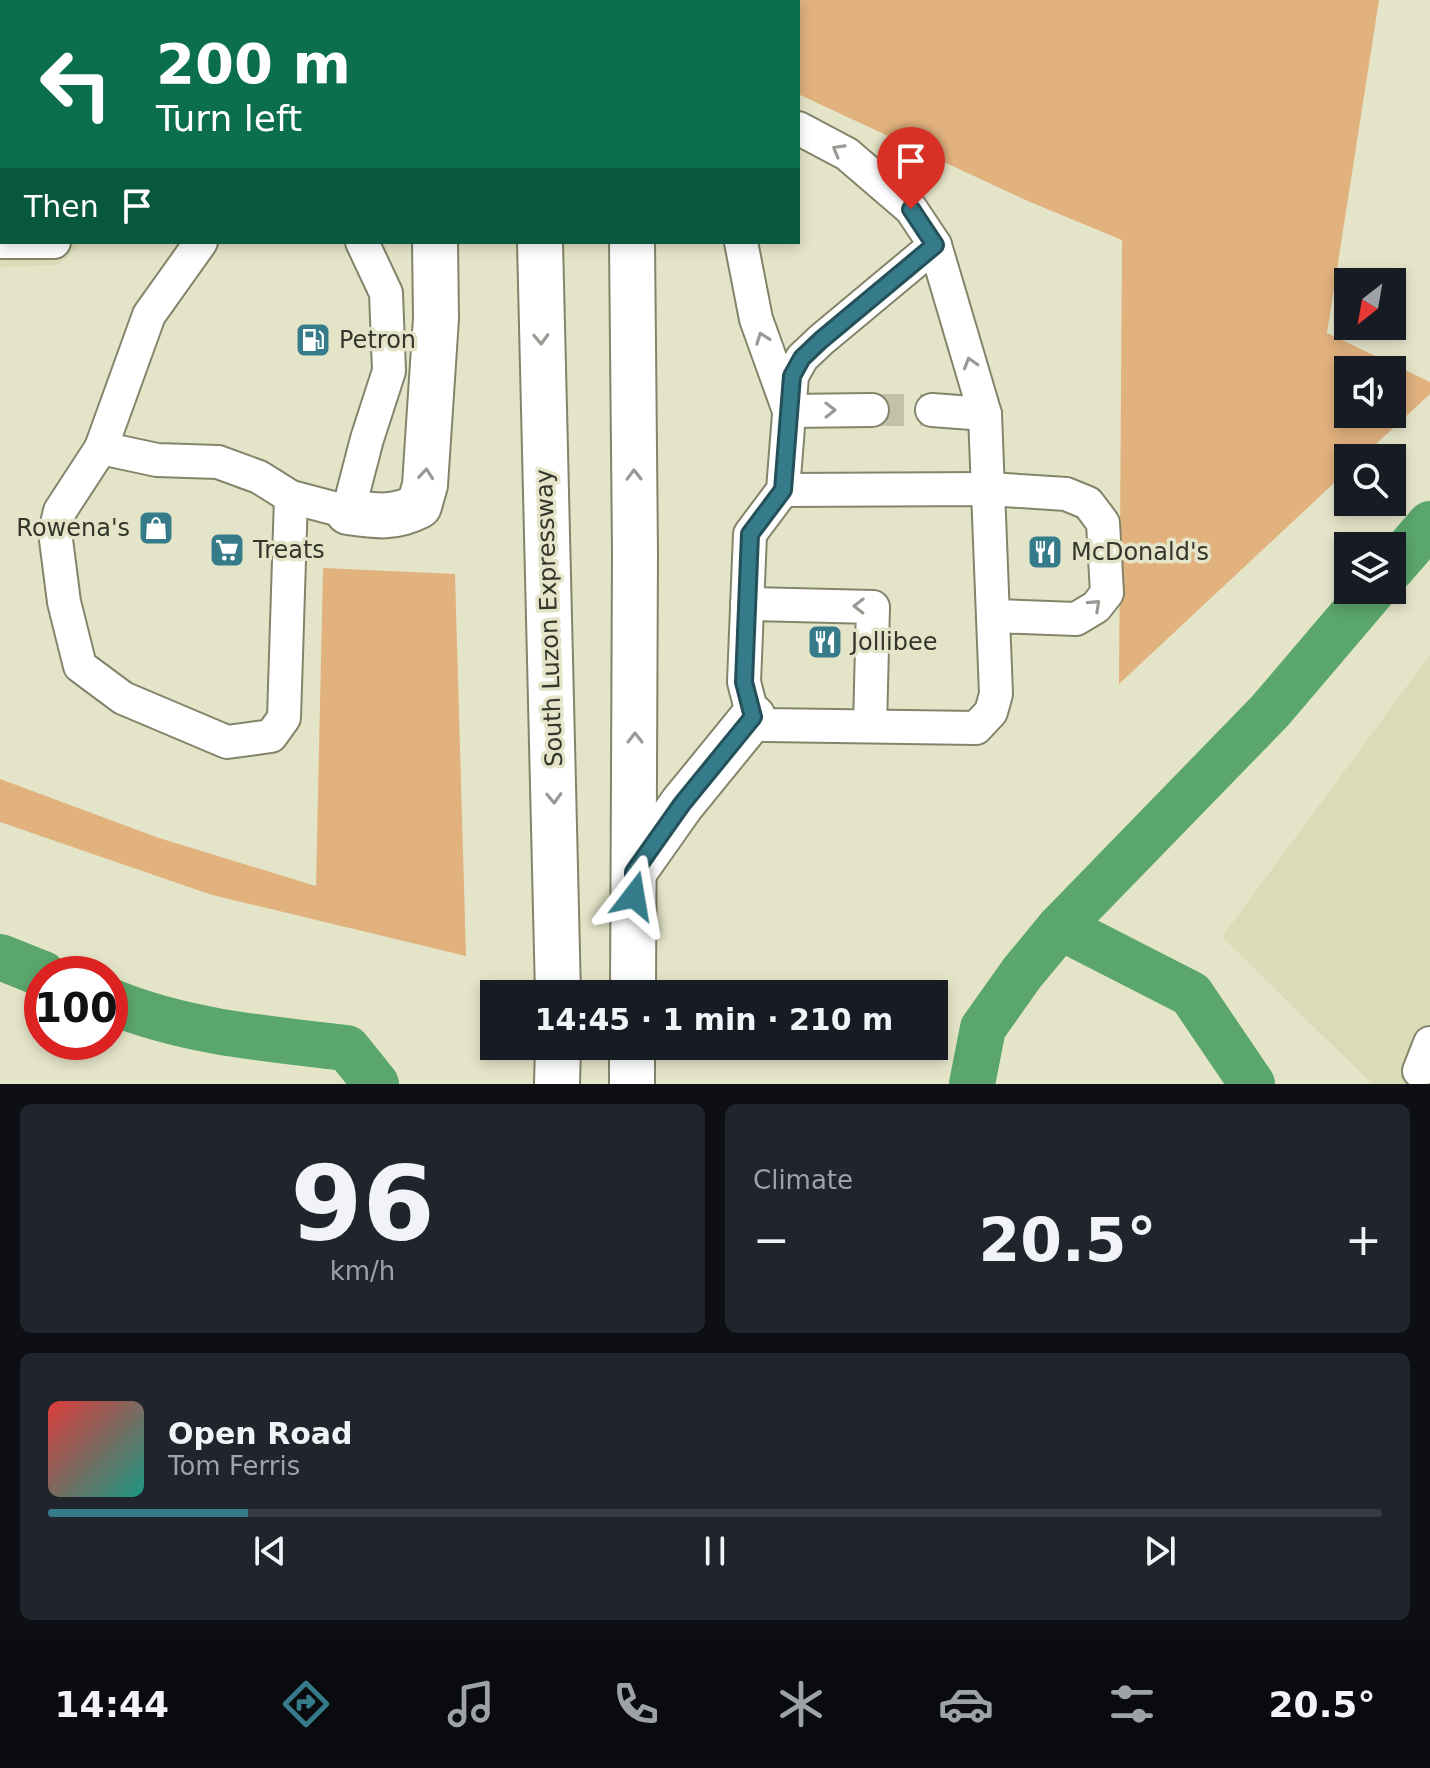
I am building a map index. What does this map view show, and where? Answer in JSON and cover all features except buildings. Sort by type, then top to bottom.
[{"type":"highway","points":[[348,512],[384,518],[419,506],[425,485],[436,318],[435,244]]},
{"type":"highway","points":[[632,244],[633,980]]},
{"type":"highway","name":"South Luzon Expressway","points":[[539,248],[558,980]]},
{"type":"highway","points":[[634,872],[682,804],[753,717]]},
{"type":"highway","points":[[557,1084],[558,1060]]},
{"type":"highway","points":[[632,1060],[632,1084]]},
{"type":"lane","points":[[800,129],[847,154],[911,209],[935,245],[985,414],[996,694],[991,712],[976,728],[765,725],[753,717],[744,682],[750,534],[783,490],[792,376],[802,358],[935,245]]},
{"type":"lane","points":[[200,244],[149,315],[101,448],[60,511],[55,532],[64,602],[80,666],[123,698],[227,742],[271,736],[284,718],[291,497]]},
{"type":"lane","points":[[101,448],[157,460],[218,462],[259,477],[291,497],[348,512],[389,371],[386,293],[363,244]]},
{"type":"lane","points":[[741,244],[756,319],[789,411]]},
{"type":"lane","points":[[789,411],[872,410]]},
{"type":"lane","points":[[932,410],[985,414]]},
{"type":"lane","points":[[783,490],[989,489],[1066,494],[1088,503],[1103,523],[1107,593],[1096,607],[1076,619],[994,616]]},
{"type":"lane","points":[[747,604],[873,607],[870,726]]},
{"type":"shaded area","points":[[800,0],[1379,0],[1337,268],[1334,268],[1327,333],[1334,336],[1334,340],[1342,340],[1375,356],[1334,356],[1334,428],[1393,428],[1376,444],[1334,444],[1334,483],[1119,684],[1122,240],[1030,202],[800,95]]},
{"type":"shaded area","points":[[0,244],[81,244],[59,265],[0,267]]},
{"type":"shaded area","points":[[1406,371],[1430,382],[1430,394],[1406,416]]},
{"type":"shaded area","points":[[323,568],[455,574],[466,956],[212,895],[0,822],[0,779],[159,838],[316,886]]},
{"type":"shaded area","points":[[1430,655],[1430,1084],[1372,1084],[1222,937]]},
{"type":"waterway","points":[[1406,552],[1430,524]]},
{"type":"waterway","points":[[972,1084],[983,1028],[1022,973],[1060,927],[1270,711],[1361,604]]},
{"type":"waterway","points":[[1060,927],[1191,994],[1252,1084]]},
{"type":"waterway","points":[[0,957],[24,966]]},
{"type":"waterway","points":[[128,1008],[197,1027],[347,1048],[376,1084]]},
{"type":"tunnel","points":[[872,410],[932,410]]},
{"type":"place","name":"Petron","points":[[313,340]]},
{"type":"place","name":"Rowena's","points":[[156,528]]},
{"type":"place","name":"Treats","points":[[227,550]]},
{"type":"place","name":"McDonald's","points":[[1045,552]]},
{"type":"place","name":"Jollibee","points":[[825,642]]},
{"type":"route","points":[[634,896],[634,872],[682,804],[753,717],[744,682],[750,534],[783,490],[792,376],[802,358],[821,340],[935,245],[911,209]]}]
